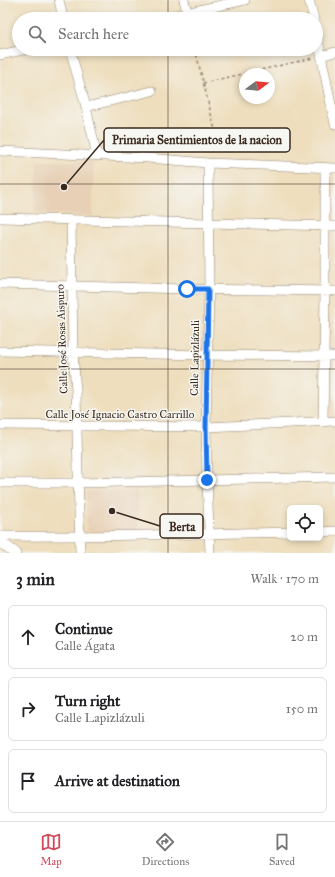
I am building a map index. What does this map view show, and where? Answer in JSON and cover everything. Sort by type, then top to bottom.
[{"type":"street","points":[[59,0],[62,12]]},
{"type":"street","points":[[184,0],[187,12],[245,0]]},
{"type":"street","points":[[309,0],[312,12]]},
{"type":"street","points":[[0,55],[12,52]]},
{"type":"street","points":[[323,56],[335,52]]},
{"type":"street","points":[[72,56],[86,107],[97,156]]},
{"type":"street","points":[[322,56],[335,124]]},
{"type":"street","points":[[86,107],[152,91]]},
{"type":"street","points":[[0,151],[335,168]]},
{"type":"street","name":"Calle Lapizlázuli","points":[[208,162],[206,427],[210,553]]},
{"type":"street","points":[[323,422],[325,168]]},
{"type":"street","points":[[0,218],[335,226]]},
{"type":"street","name":"Calle José Rosas Aispuro","points":[[71,220],[73,353],[76,391],[80,553]]},
{"type":"street","points":[[0,284],[335,291]]},
{"type":"street","points":[[0,351],[335,356]]},
{"type":"street","name":"Calle José Ignacio Castro Carrillo","points":[[0,425],[206,427],[335,421]]},
{"type":"street","points":[[0,483],[78,483],[335,477]]},
{"type":"street","points":[[323,532],[335,531]]},
{"type":"street","points":[[0,536],[79,537],[287,532]]},
{"type":"street","points":[[0,542],[15,553]]},
{"type":"path","points":[[197,56],[215,130],[208,162]]},
{"type":"path","points":[[203,83],[322,56]]},
{"type":"shaded area","points":[[37,161],[93,161],[93,216],[35,213]]},
{"type":"shaded area","points":[[137,490],[138,531],[87,532],[86,491]]},
{"type":"place","name":"Primaria Sentimientos de la nacion","points":[[64,187]]},
{"type":"place","name":"Berta","points":[[112,511]]},
{"type":"route","points":[[187,289],[208,289],[206,427],[207,480]]}]
